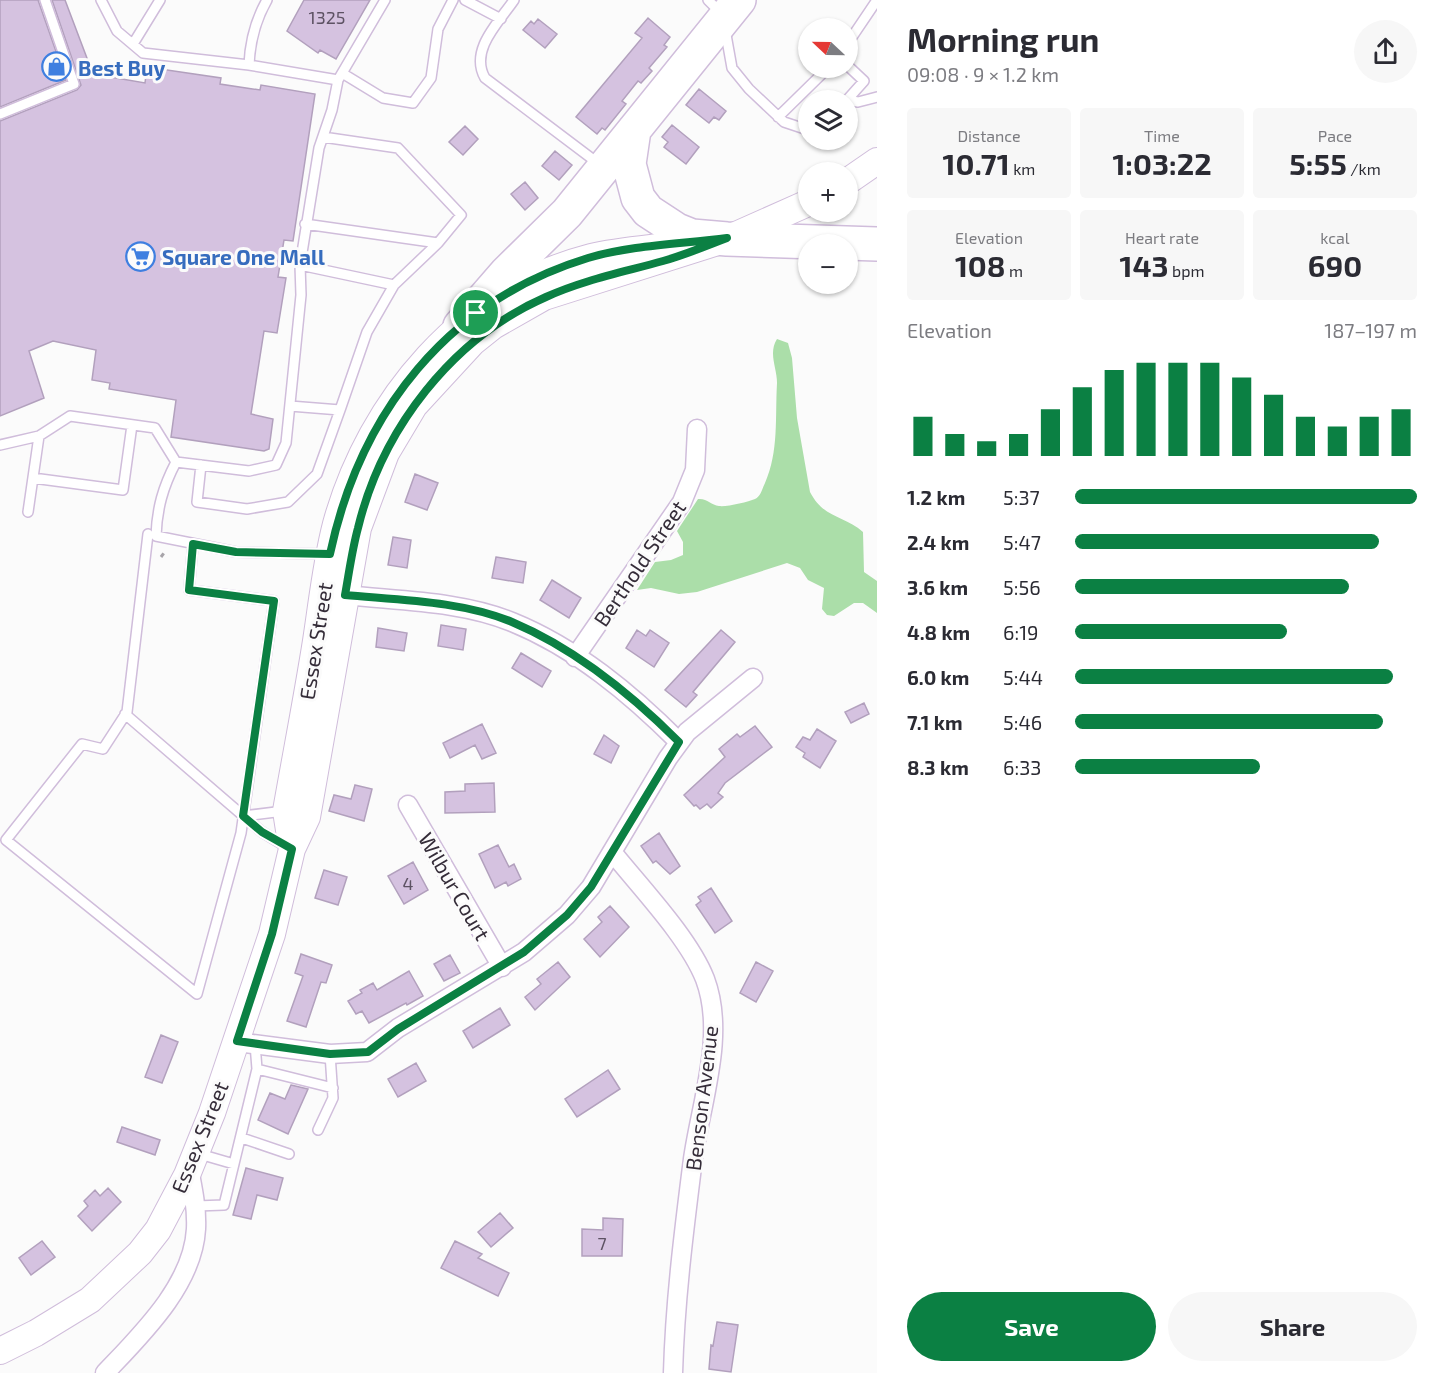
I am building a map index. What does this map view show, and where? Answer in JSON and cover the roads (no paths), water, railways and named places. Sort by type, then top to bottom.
[{"type":"highway","points":[[460,326],[506,273],[567,213],[634,130],[724,6]]},
{"type":"highway","points":[[634,130],[629,164],[632,183],[638,198],[648,211],[676,230],[692,236],[877,244]]},
{"type":"main road","points":[[858,174],[877,161]]},
{"type":"main road","name":"Essex Street","points":[[0,1352],[66,1316],[90,1300],[114,1280],[158,1230],[246,1043],[292,849],[307,817],[345,595],[341,554],[399,428],[435,381],[473,342],[493,326],[544,297],[571,286],[665,260],[727,238],[798,207]]},
{"type":"main road","name":"Essex Street","points":[[292,849],[286,811],[341,554],[347,492],[374,429],[413,374],[460,326],[507,293],[589,258],[727,238]]},
{"type":"street","name":"Berthold Street","points":[[575,657],[682,501],[695,470],[697,429]]},
{"type":"street","points":[[345,595],[436,605],[511,622],[575,657],[628,694],[679,742]]},
{"type":"street","points":[[246,1043],[330,1054],[368,1052],[413,1019],[524,952],[567,915],[613,854],[687,732],[753,678]]},
{"type":"street","name":"Wilbur Court","points":[[408,805],[502,967]]},
{"type":"street","name":"Benson Avenue","points":[[613,854],[692,956],[704,977],[711,1004],[710,1061],[694,1157],[679,1281],[673,1373]]},
{"type":"street","points":[[105,1373],[159,1311],[186,1269],[196,1232],[192,1161]]},
{"type":"lane","points":[[0,114],[74,84],[45,0]]},
{"type":"lane","points":[[101,0],[117,31],[143,53],[340,76],[383,98],[413,103],[431,78],[438,29],[453,0]]},
{"type":"lane","points":[[149,0],[153,11]]},
{"type":"lane","points":[[133,44],[160,0]]},
{"type":"lane","points":[[249,65],[250,45],[256,20],[267,0]]},
{"type":"lane","points":[[176,462],[249,471],[276,465],[286,443],[301,295],[300,265],[305,224],[323,137],[340,76],[385,0]]},
{"type":"lane","points":[[465,0],[501,19]]},
{"type":"lane","points":[[514,0],[479,56],[479,68],[485,78],[604,167]]},
{"type":"lane","points":[[858,28],[877,0]]},
{"type":"lane","points":[[724,6],[732,68],[749,89],[784,123],[798,127]]},
{"type":"lane","points":[[856,90],[864,81],[858,75]]},
{"type":"lane","points":[[778,117],[818,78]]},
{"type":"lane","points":[[858,102],[877,97]]},
{"type":"lane","points":[[201,465],[197,502],[247,509],[288,502],[317,474],[367,332],[394,285],[438,243],[461,215],[398,148],[323,137]]},
{"type":"lane","points":[[305,224],[438,243]]},
{"type":"lane","points":[[300,265],[394,285]]},
{"type":"lane","points":[[290,405],[340,410]]},
{"type":"lane","points":[[0,445],[39,436],[70,416],[155,428],[176,462]]},
{"type":"lane","points":[[33,478],[123,490],[132,425]]},
{"type":"lane","points":[[28,512],[39,436]]},
{"type":"lane","points":[[176,462],[163,486],[159,501],[156,536],[236,552],[341,554]]},
{"type":"lane","points":[[148,534],[125,714],[103,748],[82,744],[6,840],[196,994],[241,833],[274,601],[189,590],[193,544]]},
{"type":"lane","points":[[125,714],[262,832],[292,849]]},
{"type":"lane","points":[[243,816],[286,811]]},
{"type":"lane","points":[[196,1206],[224,1205],[257,1069],[246,1043]]},
{"type":"lane","points":[[318,1130],[333,1098],[330,1054]]},
{"type":"lane","points":[[257,1069],[333,1088]]},
{"type":"lane","points":[[242,1138],[289,1154]]},
{"type":"lane","points":[[192,1161],[234,1164]]},
{"type":"place","name":"Best Buy","points":[[57,67]]},
{"type":"place","name":"Square One Mall","points":[[141,256]]}]
